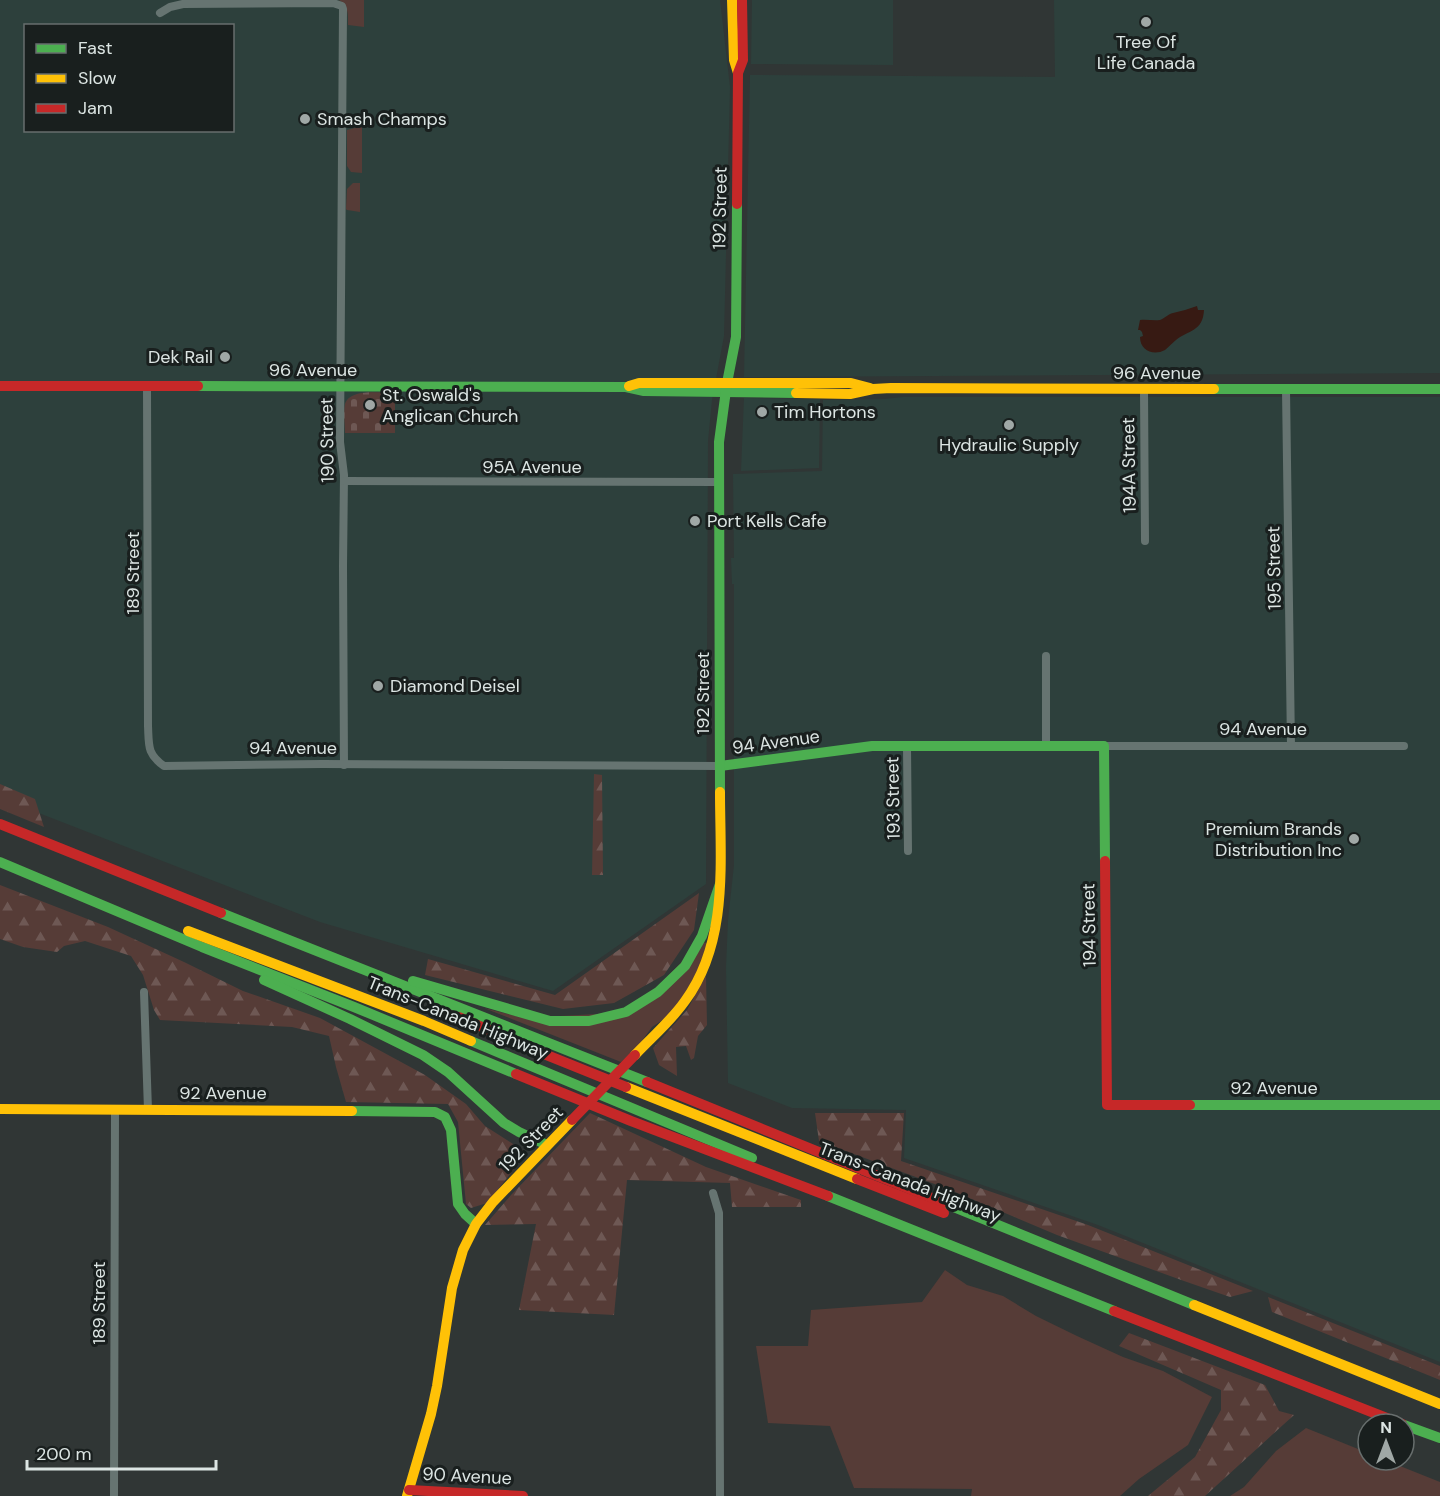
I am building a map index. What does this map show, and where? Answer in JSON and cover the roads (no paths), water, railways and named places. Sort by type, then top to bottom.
[{"type":"main road","name":"192 Street","points":[[408,1493],[429,1425],[451,1287],[465,1246],[476,1224],[492,1203],[668,1020],[701,975],[715,935],[720,884],[719,442],[736,337],[738,73],[734,60],[732,0]]},
{"type":"main road","name":"192 Street","points":[[738,73],[743,60],[742,0]]},
{"type":"main road","name":"96 Avenue","points":[[0,386],[626,387],[644,391],[727,388],[850,394],[873,389],[1440,389]]},
{"type":"main road","name":"94 Avenue","points":[[720,766],[872,746],[1104,746]]},
{"type":"main road","name":"194 Street","points":[[1104,746],[1107,1105]]},
{"type":"main road","name":"Trans-Canada Highway","points":[[0,824],[645,1081],[1440,1404]]},
{"type":"main road","name":"Trans-Canada Highway","points":[[0,862],[631,1121],[877,1215],[1164,1332],[1372,1412]]},
{"type":"main road","name":"Trans-Canada Highway","points":[[19,870],[169,924],[424,1021],[734,1150],[877,1215]]},
{"type":"main road","points":[[333,958],[550,1021],[589,1021],[626,1012],[658,992],[685,966],[702,936],[720,884]]},
{"type":"main road","points":[[202,946],[237,968],[423,1055],[448,1072],[504,1123],[547,1145]]},
{"type":"main road","name":"92 Avenue","points":[[1107,1105],[1440,1105]]},
{"type":"main road","name":"92 Avenue","points":[[0,1109],[435,1112],[445,1117],[451,1130],[458,1204],[476,1224]]},
{"type":"main road","name":"Trans-Canada Highway","points":[[1416,1429],[1440,1438]]},
{"type":"main road","name":"90 Avenue","points":[[408,1493],[523,1496]]},
{"type":"street","name":"190 Street","points":[[160,13],[170,7],[183,4],[333,3],[342,6],[344,30],[340,442],[344,481],[342,566],[344,765]]},
{"type":"street","name":"189 Street","points":[[147,386],[148,726],[149,748],[154,759]]},
{"type":"street","name":"194A Street","points":[[1144,390],[1145,541]]},
{"type":"street","name":"195 Street","points":[[1286,390],[1291,746]]},
{"type":"street","name":"95A Avenue","points":[[344,481],[719,482]]},
{"type":"street","points":[[1046,656],[1046,746]]},
{"type":"street","name":"193 Street","points":[[908,746],[908,850]]},
{"type":"street","name":"94 Avenue","points":[[1104,746],[1404,746]]},
{"type":"street","name":"94 Avenue","points":[[154,759],[164,766],[720,766]]},
{"type":"street","points":[[144,992],[148,1110]]},
{"type":"street","name":"189 Street","points":[[114,1496],[115,1110]]},
{"type":"street","points":[[713,1193],[719,1213],[720,1496]]},
{"type":"place","name":"Tree Of Life Canada","points":[[1146,22]]},
{"type":"place","name":"Smash Champs","points":[[305,119]]},
{"type":"place","name":"Dek Rail","points":[[225,357]]},
{"type":"place","name":"St. Oswald's Anglican Church","points":[[370,405]]},
{"type":"place","name":"Tim Hortons","points":[[762,412]]},
{"type":"place","name":"Hydraulic Supply","points":[[1009,425]]},
{"type":"place","name":"Port Kells Cafe","points":[[695,521]]},
{"type":"place","name":"Diamond Deisel","points":[[378,686]]},
{"type":"place","name":"Premium Brands Distribution Inc","points":[[1354,839]]}]
